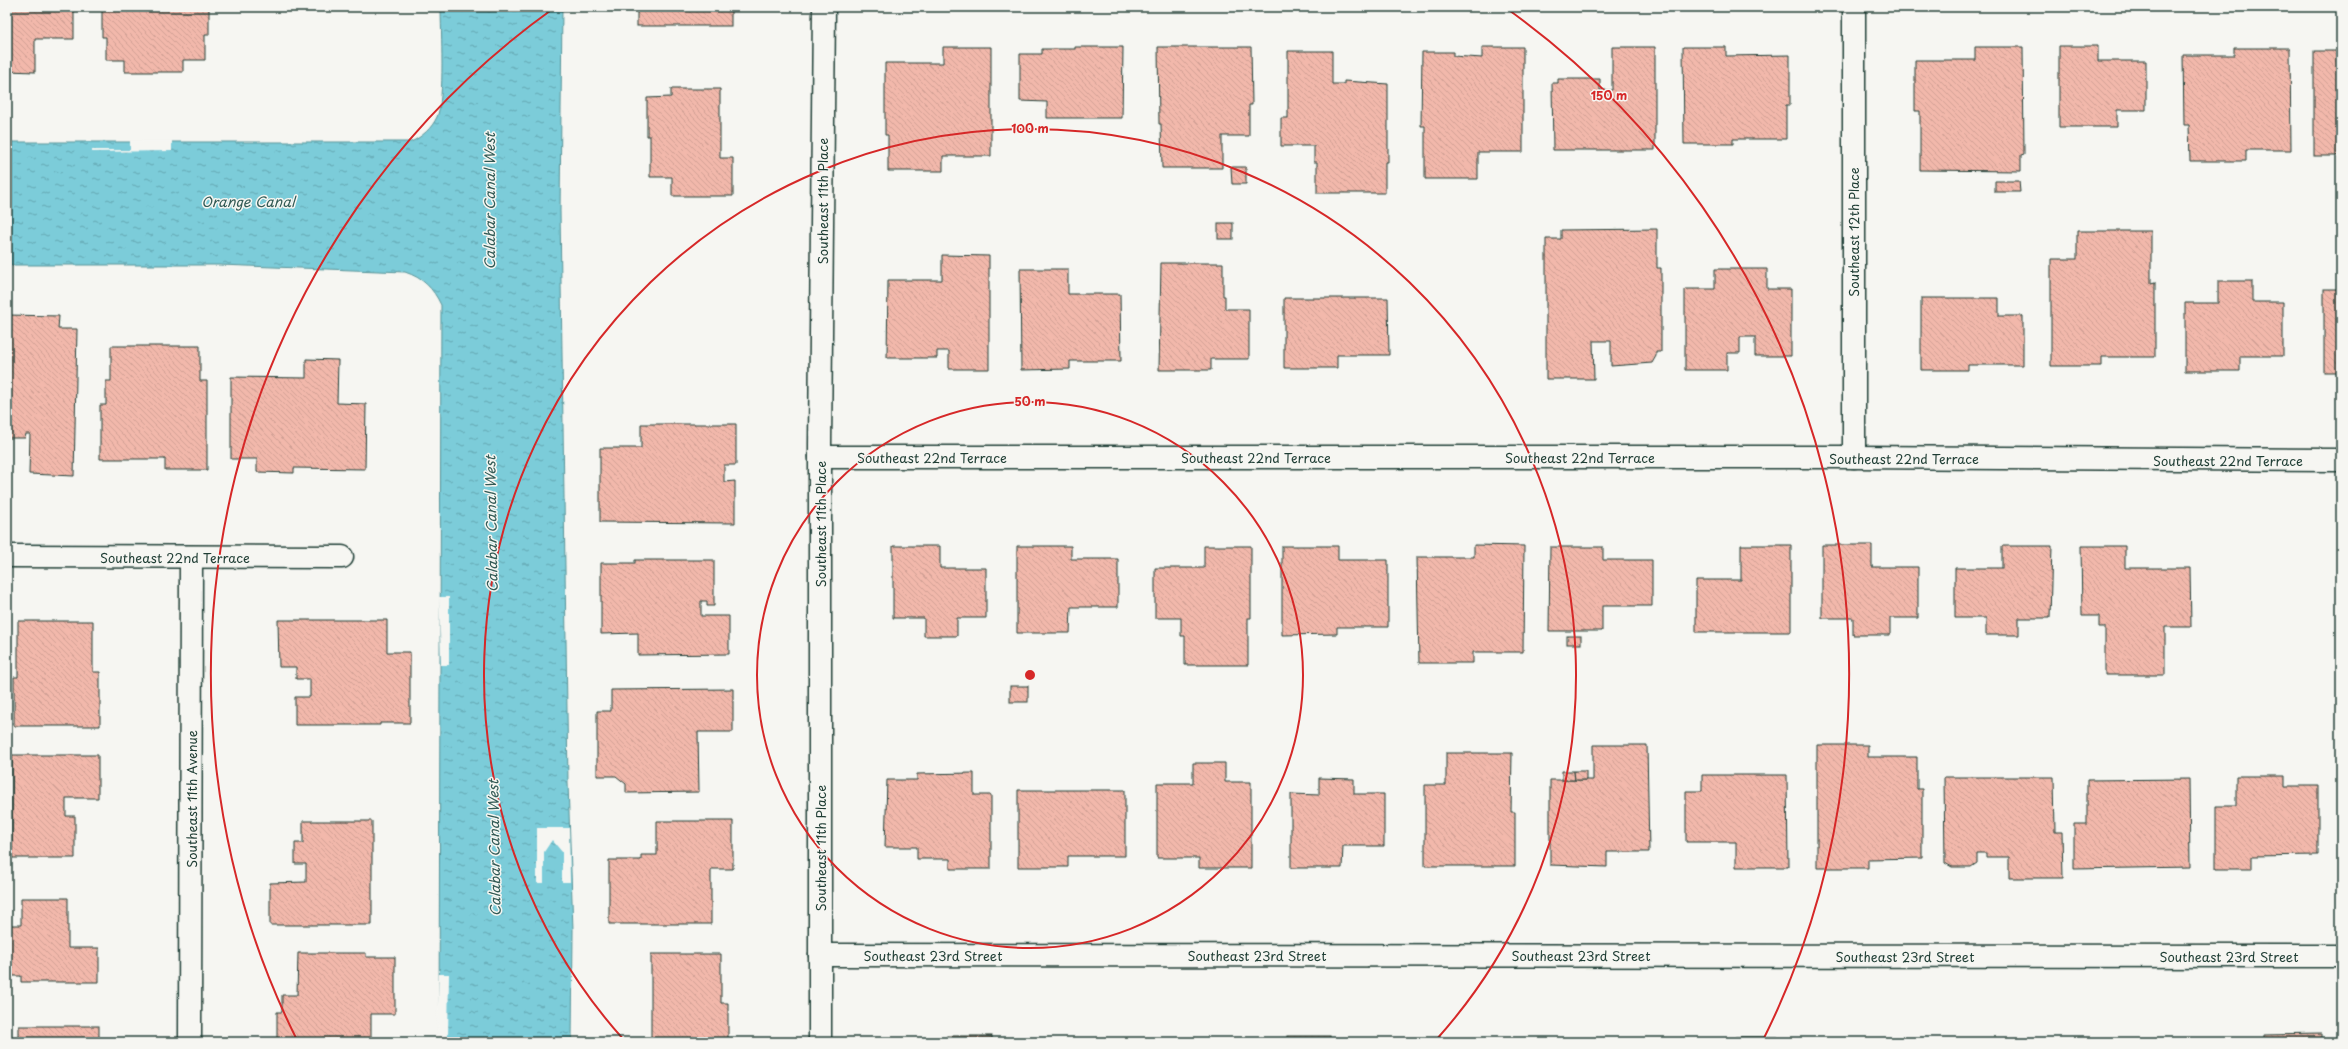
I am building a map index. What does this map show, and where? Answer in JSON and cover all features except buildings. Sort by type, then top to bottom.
[{"type":"street","name":"Southeast 11th Place","points":[[820,1042],[820,457],[824,7]]},
{"type":"street","name":"Southeast 12th Place","points":[[1854,7],[1854,458]]},
{"type":"street","name":"Southeast 22nd Terrace","points":[[820,457],[2341,460]]},
{"type":"street","name":"Southeast 22nd Terrace","points":[[7,556],[342,557]]},
{"type":"street","name":"Southeast 11th Avenue","points":[[190,1042],[191,557]]},
{"type":"street","name":"Southeast 23rd Street","points":[[820,955],[2341,956]]},
{"type":"water","points":[[441,7],[562,7],[560,211],[568,783],[573,930],[572,1042],[439,1042],[441,305],[435,294],[427,284],[417,277],[405,272],[220,265],[7,265],[7,142],[411,142],[423,135],[435,121],[439,108],[442,81]]},
{"type":"pier","points":[[130,141],[172,141],[172,151],[92,152],[92,150],[130,150]]},
{"type":"pier","points":[[439,597],[449,597],[449,665],[441,665]]},
{"type":"pier","points":[[537,828],[569,828],[570,882],[562,882],[562,852],[552,840],[544,852],[544,883],[537,883]]},
{"type":"pier","points":[[439,974],[449,974],[448,1039],[437,1038]]},
{"type":"water label","name":"Orange Canal","points":[[248,201]]},
{"type":"water label","name":"Calabar Canal West","points":[[489,201]]},
{"type":"water label","name":"Calabar Canal West","points":[[491,524]]},
{"type":"water label","name":"Calabar Canal West","points":[[494,848]]}]
